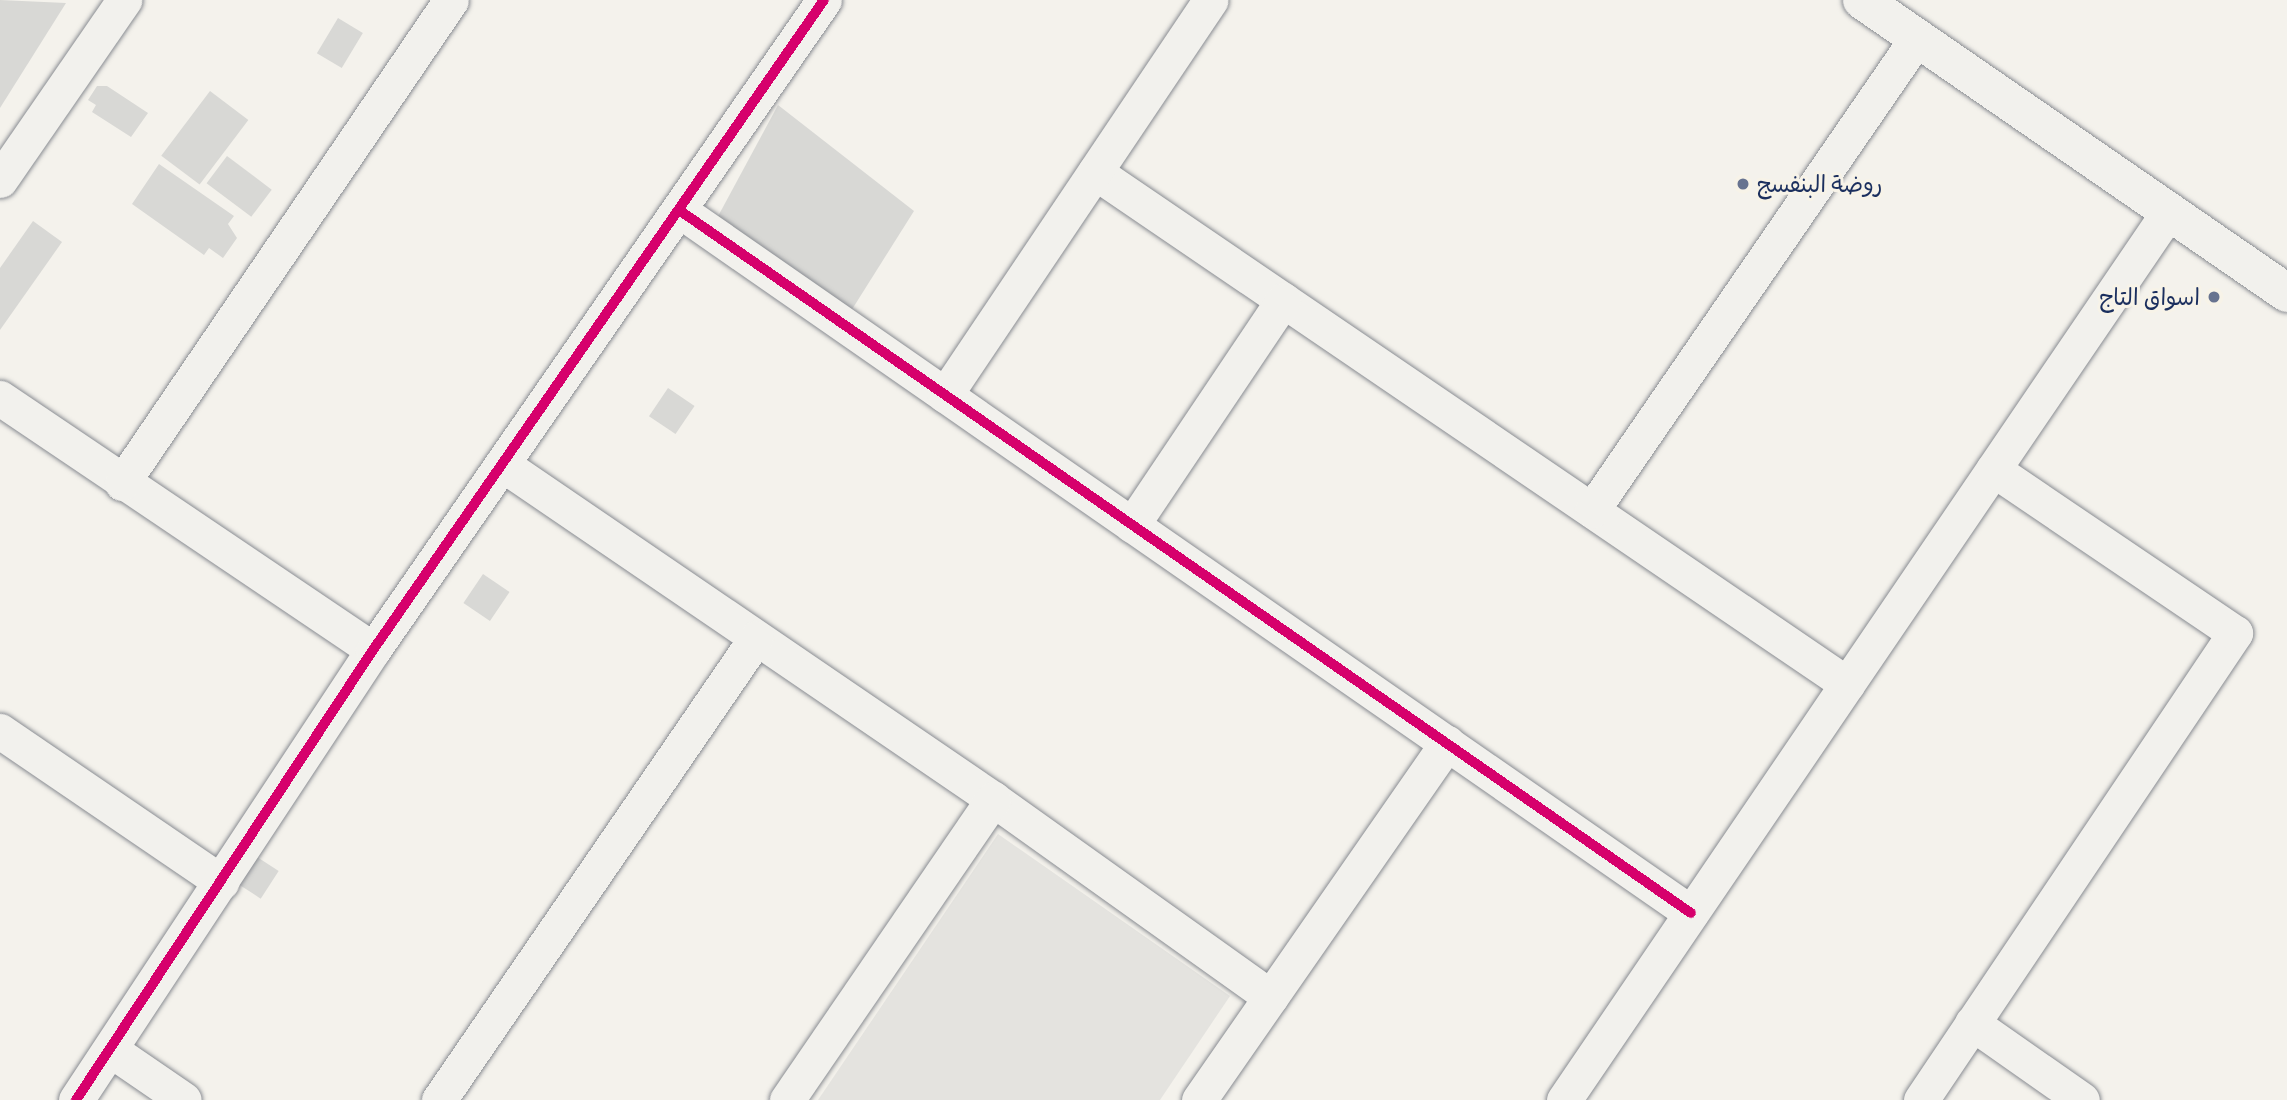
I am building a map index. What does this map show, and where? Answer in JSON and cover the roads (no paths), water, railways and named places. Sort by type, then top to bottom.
[{"type":"street","points":[[0,180],[124,0]]},
{"type":"street","points":[[122,483],[451,0]]},
{"type":"street","points":[[945,395],[1210,0]]},
{"type":"street","points":[[1862,0],[2287,293]]},
{"type":"street","points":[[76,1100],[373,650],[679,210],[812,5]]},
{"type":"street","points":[[1592,510],[1917,38]]},
{"type":"street","points":[[1095,172],[1847,684]]},
{"type":"street","points":[[679,210],[1691,913]]},
{"type":"street","points":[[1564,1100],[2169,211]]},
{"type":"street","points":[[1132,524],[1283,300]]},
{"type":"street","points":[[0,398],[122,483],[373,650]]},
{"type":"street","points":[[502,464],[993,799],[1271,997]]},
{"type":"street","points":[[1921,1100],[2235,633],[1993,469]]},
{"type":"street","points":[[439,1100],[756,638]]},
{"type":"street","points":[[0,731],[221,882]]},
{"type":"street","points":[[1199,1100],[1447,743]]},
{"type":"street","points":[[787,1100],[993,799]]},
{"type":"street","points":[[1972,1023],[2082,1100]]},
{"type":"street","points":[[111,1050],[184,1100]]},
{"type":"place","name":"روضة البنفسج","points":[[1743,184]]},
{"type":"place","name":"اسواق التاج","points":[[2214,297]]}]
